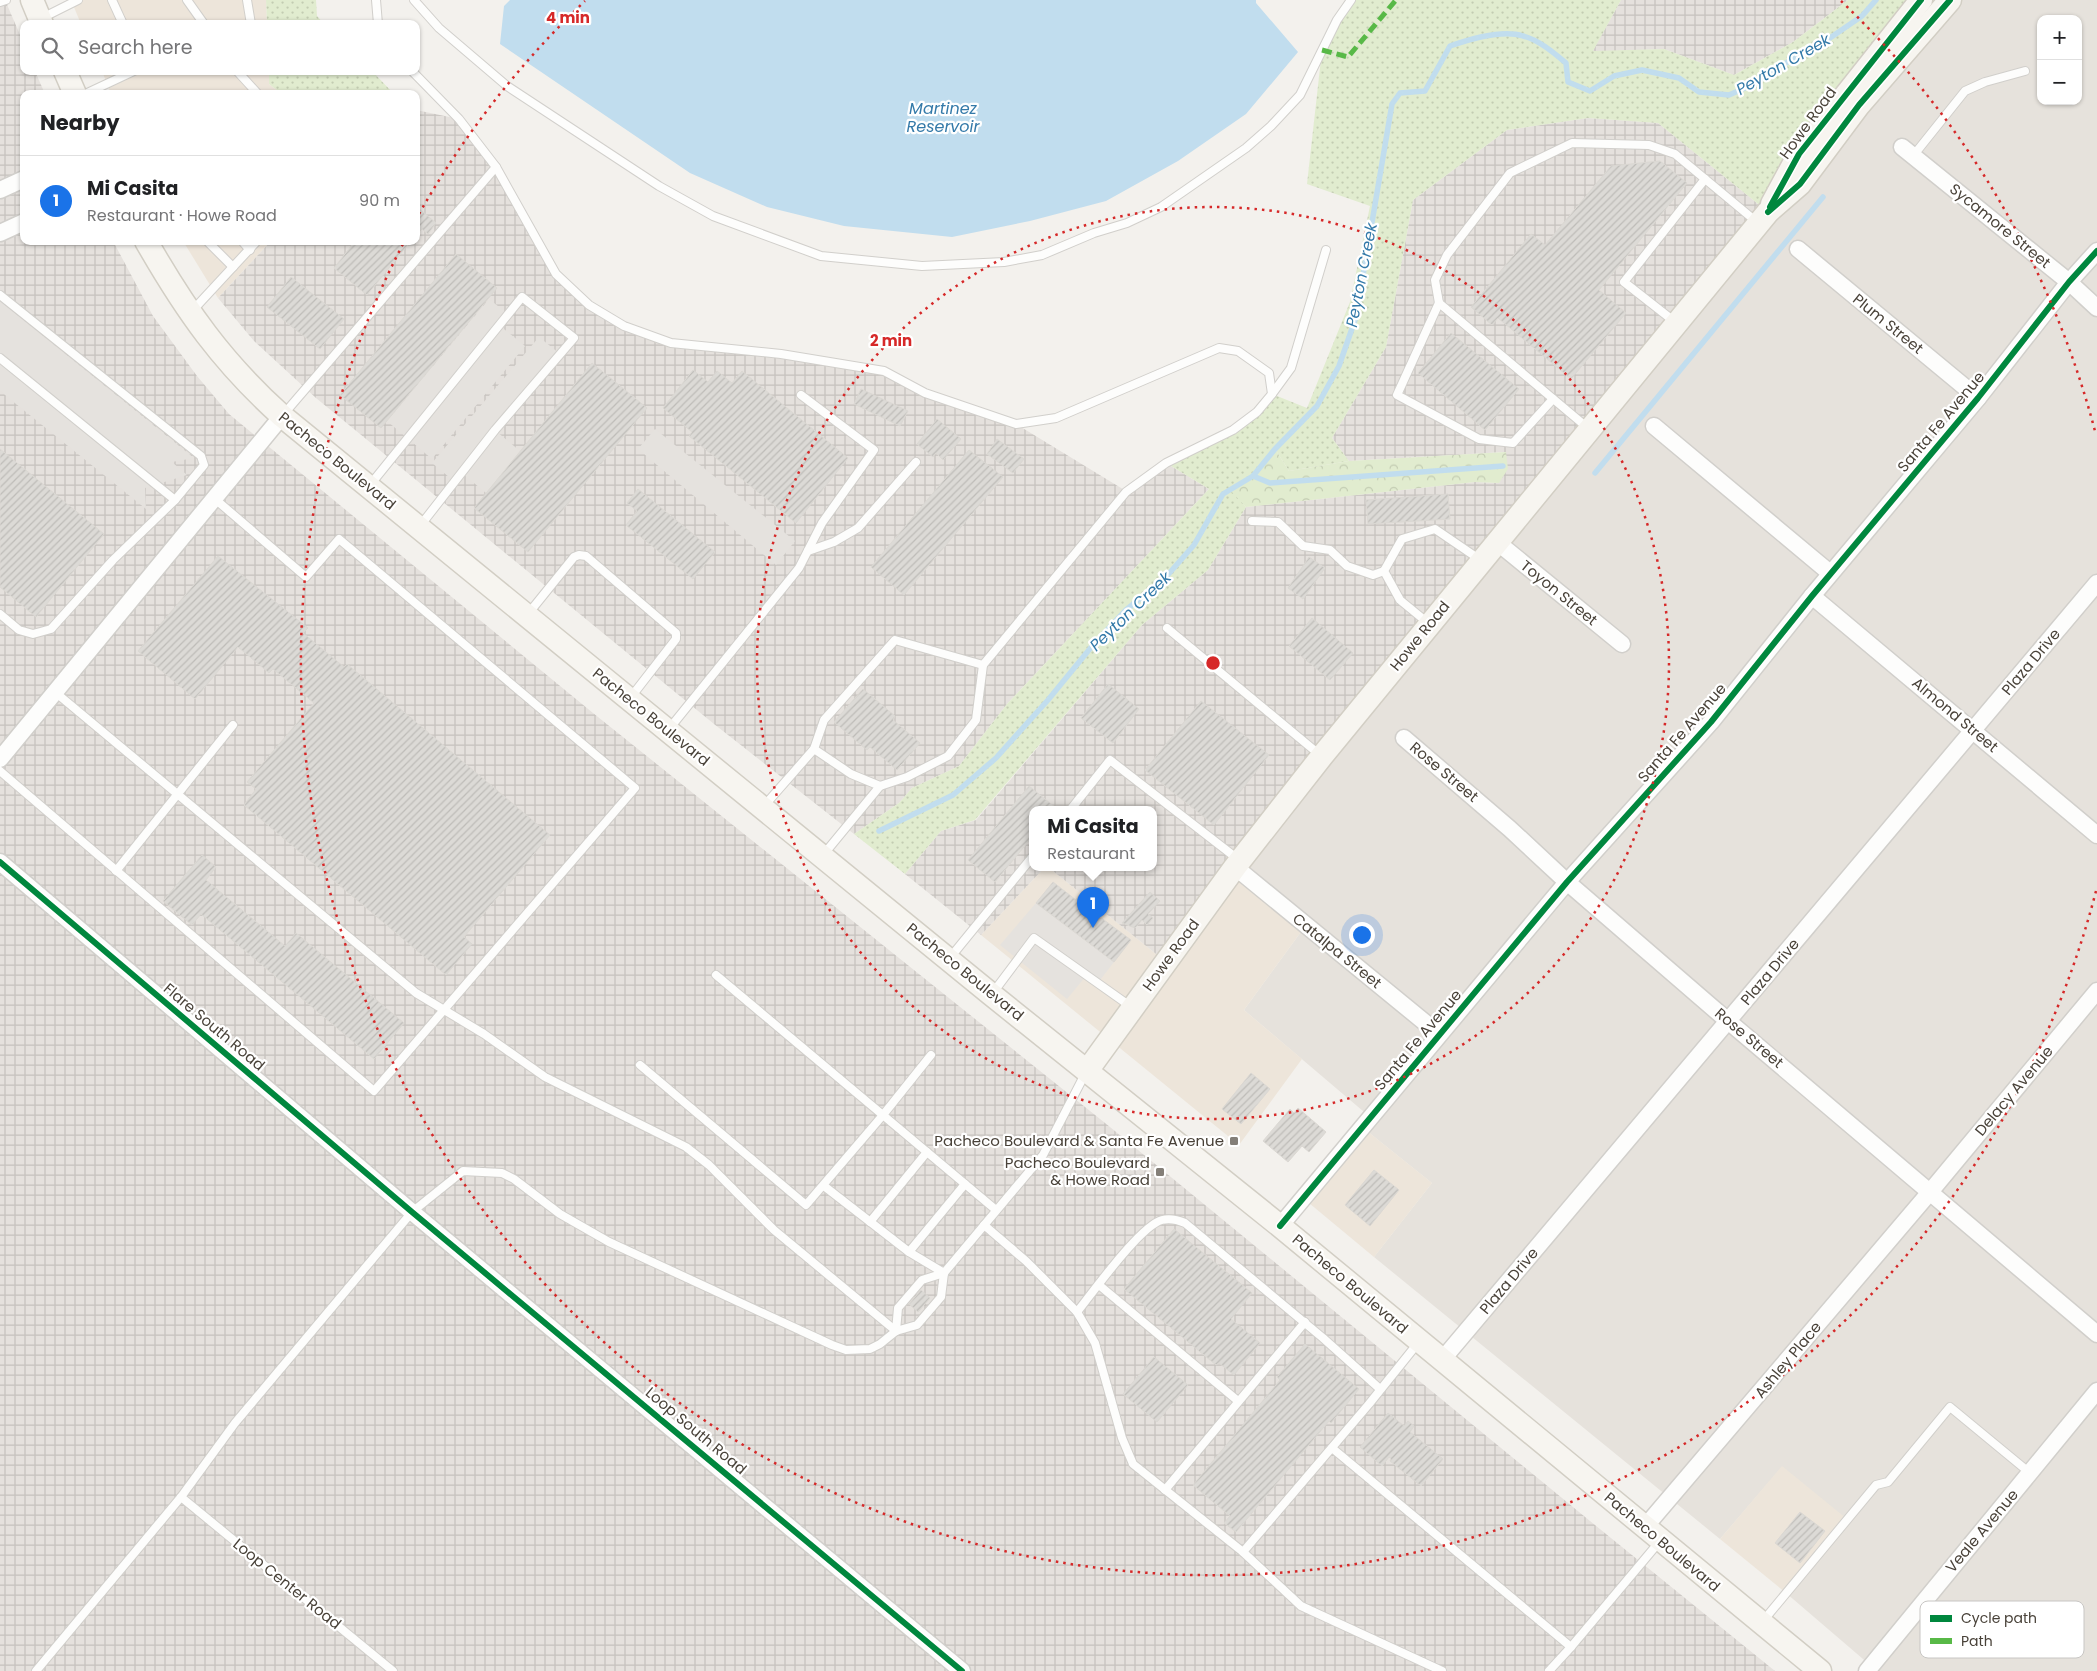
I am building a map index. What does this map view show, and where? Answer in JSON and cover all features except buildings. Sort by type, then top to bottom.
[{"type":"main road","name":"Howe Road","points":[[1763,218],[1799,154],[1921,0]]},
{"type":"main road","name":"Howe Road","points":[[1087,1071],[1238,864],[1322,756],[1763,218],[1800,184],[1859,105],[1950,0]]},
{"type":"main road","points":[[67,75],[74,90]]},
{"type":"main road","name":"Pacheco Boulevard","points":[[148,245],[205,335],[250,387],[282,416],[992,995],[1280,1226],[1820,1671]]},
{"type":"street","name":"Sycamore Street","points":[[1907,151],[2069,282],[2097,308]]},
{"type":"street","points":[[0,190],[20,181]]},
{"type":"street","points":[[0,233],[20,224]]},
{"type":"street","name":"Plum Street","points":[[1798,249],[1978,398]]},
{"type":"street","name":"Santa Fe Avenue","points":[[1280,1226],[1567,882],[1711,722],[1830,573],[1978,398],[2069,282],[2097,251]]},
{"type":"street","points":[[0,759],[282,416]]},
{"type":"street","points":[[1654,426],[1830,573]]},
{"type":"street","name":"Toyon Street","points":[[1497,542],[1622,644]]},
{"type":"street","name":"Plaza Drive","points":[[1442,1360],[2097,583]]},
{"type":"street","name":"Almond Street","points":[[1812,596],[2097,835]]},
{"type":"street","name":"Rose Street","points":[[1404,738],[1510,828],[1567,882],[1728,1021],[2097,1334]]},
{"type":"street","name":"Flare South Road","points":[[0,862],[412,1212]]},
{"type":"street","name":"Catalpa Street","points":[[1238,864],[1439,1034]]},
{"type":"street","name":"Delacy Avenue","points":[[1930,1192],[2097,991]]},
{"type":"street","name":"Ashley Place","points":[[1653,1534],[1930,1192]]},
{"type":"street","name":"Loop South Road","points":[[412,1212],[962,1671]]},
{"type":"street","name":"Veale Avenue","points":[[1924,1601],[2097,1391]]},
{"type":"street","name":"Veale Avenue","points":[[1866,1671],[1920,1606]]},
{"type":"lane","points":[[0,2],[6,0]]},
{"type":"lane","points":[[38,14],[78,0]]},
{"type":"lane","points":[[112,0],[121,20]]},
{"type":"lane","points":[[187,0],[201,20]]},
{"type":"lane","points":[[247,0],[250,20]]},
{"type":"lane","points":[[376,0],[378,20]]},
{"type":"lane","points":[[414,0],[439,28],[507,86],[659,186],[713,216],[821,256],[922,266],[1004,262],[1042,255],[1094,233],[1127,223],[1161,207],[1246,148],[1271,126],[1300,95],[1337,20],[1350,0]]},
{"type":"lane","points":[[1907,151],[1965,91],[1985,82],[2025,71]]},
{"type":"lane","points":[[94,90],[125,75]]},
{"type":"lane","points":[[240,75],[254,90]]},
{"type":"lane","points":[[243,80],[245,75]]},
{"type":"lane","points":[[416,75],[459,118],[496,167],[556,274],[589,305],[624,326],[671,343],[781,354],[884,371],[925,393],[1016,424],[1056,418],[1219,348],[1238,350],[1269,373],[1272,394]]},
{"type":"lane","points":[[1553,399],[1513,443],[1479,440],[1397,396],[1439,303],[1435,280],[1447,255],[1510,173],[1572,143],[1649,146],[1675,154],[1705,179],[1763,218]]},
{"type":"lane","points":[[282,416],[496,167]]},
{"type":"lane","points":[[1677,324],[1624,282],[1705,179]]},
{"type":"lane","points":[[211,245],[234,267]]},
{"type":"lane","points":[[246,245],[250,250]]},
{"type":"lane","points":[[190,313],[254,245]]},
{"type":"lane","points":[[822,856],[880,786],[907,777],[948,756],[976,720],[983,665],[1126,492],[1166,463],[1233,430],[1257,412],[1272,394],[1291,368],[1326,250]]},
{"type":"lane","points":[[0,295],[201,456],[204,465],[174,500],[113,560],[51,629],[32,634],[19,630],[0,614]]},
{"type":"lane","points":[[368,487],[522,297],[574,338],[495,430],[418,528]]},
{"type":"lane","points":[[1439,303],[1590,430]]},
{"type":"lane","points":[[0,358],[174,500]]},
{"type":"lane","points":[[668,731],[799,568],[822,523],[874,450],[801,395]]},
{"type":"lane","points":[[808,551],[834,542],[858,528],[916,462]]},
{"type":"lane","points":[[0,771],[374,1091],[635,788],[339,540],[306,577],[215,499]]},
{"type":"lane","points":[[1252,522],[1278,522],[1304,546],[1330,550],[1347,566],[1373,575],[1384,571],[1402,540],[1435,529],[1482,560]]},
{"type":"lane","points":[[526,616],[574,557],[579,555],[586,556],[676,633],[676,639],[630,698]]},
{"type":"lane","points":[[1384,571],[1400,600],[1429,625]]},
{"type":"lane","points":[[1168,628],[1322,756]]},
{"type":"lane","points":[[763,807],[814,749],[824,720],[895,640],[983,665]]},
{"type":"lane","points":[[55,692],[416,993],[484,1034],[545,1077],[686,1147],[709,1165],[774,1230],[896,1331]]},
{"type":"lane","points":[[116,870],[233,725]]},
{"type":"lane","points":[[814,749],[851,774],[880,786]]},
{"type":"lane","points":[[1073,806],[1110,760],[1238,864]]},
{"type":"lane","points":[[949,960],[1029,861]]},
{"type":"lane","points":[[992,995],[1034,938],[1132,1008]]},
{"type":"lane","points":[[716,975],[996,1210]]},
{"type":"lane","points":[[640,1065],[806,1205],[824,1186],[931,1055]]},
{"type":"lane","points":[[36,1671],[181,1498],[235,1423],[412,1212],[463,1171],[502,1173],[514,1179],[560,1214],[610,1242],[832,1345],[846,1350],[870,1349],[880,1344],[896,1331],[917,1325],[941,1297],[944,1274],[1043,1155],[1087,1071]]},
{"type":"lane","points":[[870,1222],[927,1152]]},
{"type":"lane","points":[[909,1252],[965,1184]]},
{"type":"lane","points":[[824,1186],[909,1252],[944,1274]]},
{"type":"lane","points":[[1077,1312],[1145,1231],[1164,1219],[1175,1219],[1185,1223],[1305,1322],[1380,1389]]},
{"type":"lane","points":[[984,1225],[1026,1261],[1077,1312],[1095,1343],[1127,1453],[1133,1464],[1142,1474],[1243,1552],[1301,1606],[1442,1671]]},
{"type":"lane","points":[[896,1331],[898,1308],[922,1280],[944,1274]]},
{"type":"lane","points":[[1099,1285],[1238,1401]]},
{"type":"lane","points":[[1165,1490],[1305,1322]]},
{"type":"lane","points":[[1243,1552],[1332,1448],[1419,1341]]},
{"type":"lane","points":[[1762,1623],[1876,1485],[1888,1482],[1950,1407],[2030,1473]]},
{"type":"lane","points":[[1332,1448],[1571,1647]]},
{"type":"lane","name":"Loop Center Road","points":[[181,1498],[392,1671]]},
{"type":"lane","points":[[1549,1671],[1571,1647],[1653,1534]]},
{"type":"shaded area","points":[[0,0],[5,0],[20,35],[20,75],[37,75],[43,90],[20,90],[20,245],[115,245],[153,316],[197,376],[229,414],[593,713],[1110,1127],[1775,1671],[0,1671]]},
{"type":"shaded area","points":[[71,0],[266,0],[267,20],[79,20]]},
{"type":"shaded area","points":[[1621,0],[1848,0],[1793,42],[1734,75],[1664,49],[1592,52]]},
{"type":"shaded area","points":[[1950,0],[2097,0],[2097,1671],[1877,1671],[1786,1593],[1782,1467],[1720,1539],[1374,1257],[1432,1183],[1362,1127],[1370,1117],[1244,1010],[1306,925],[1235,867]]},
{"type":"shaded area","points":[[104,75],[269,75],[269,84],[277,90],[109,90]]},
{"type":"shaded area","points":[[420,111],[459,119],[496,167],[556,274],[589,305],[624,326],[671,343],[884,371],[925,393],[1016,424],[1126,491],[1166,463],[1209,489],[1007,704],[959,766],[912,788],[899,803],[854,834],[714,724],[316,398],[254,341],[218,298],[267,245],[420,245]]},
{"type":"shaded area","points":[[1588,118],[1658,123],[1768,212],[1166,962],[1053,871],[1157,871],[1157,806],[1029,806],[1029,871],[1041,871],[981,935],[905,874],[941,831],[976,820],[1142,625],[1208,570],[1246,507],[1475,482],[1499,483],[1505,452],[1349,461],[1332,438],[1386,347],[1413,200],[1507,130]]},
{"type":"shaded area","points":[[185,245],[267,245],[218,298]]},
{"type":"shaded area","points":[[489,299],[508,314],[499,325],[525,346],[432,459],[387,421]]},
{"type":"shaded area","points":[[0,301],[194,458],[172,462],[187,475],[145,488],[146,509],[0,391]]},
{"type":"shaded area","points":[[539,337],[560,354],[496,431],[521,452],[486,493],[462,473],[455,482],[432,463]]},
{"type":"shaded area","points":[[655,429],[795,541],[776,565],[638,449]]},
{"type":"shaded area","points":[[1235,867],[1306,925],[1244,1010],[1302,1059],[1239,1145],[981,935],[1041,871],[1053,871],[1166,962]]},
{"type":"shaded area","points":[[1036,903],[1114,962],[1097,984],[1086,976],[1067,999],[1000,945]]},
{"type":"shaded area","points":[[1362,1127],[1432,1183],[1374,1257],[1303,1198]]},
{"type":"shaded area","points":[[1782,1466],[1847,1519],[1786,1593],[1720,1539]]},
{"type":"green space","points":[[266,0],[316,0],[317,16],[320,20],[267,20]]},
{"type":"green space","points":[[1351,0],[1621,0],[1593,51],[1664,49],[1734,75],[1793,42],[1848,0],[1921,0],[1768,212],[1658,123],[1588,118],[1507,130],[1413,200],[1386,347],[1332,438],[1349,461],[1289,471],[1275,449],[1253,476],[1231,489],[1246,507],[1208,570],[1142,625],[975,820],[941,831],[905,874],[854,834],[899,803],[912,788],[959,766],[1007,704],[1209,489],[1166,463],[1233,430],[1272,394],[1307,408],[1350,302],[1370,206],[1307,184],[1322,50]]},
{"type":"green space","points":[[269,75],[376,75],[390,90],[277,90],[269,84]]},
{"type":"green space","points":[[1275,449],[1289,471],[1349,461],[1506,452],[1508,469],[1499,483],[1475,482],[1246,507],[1230,490],[1253,476]]},
{"type":"water","name":"Martinez Reservoir","points":[[510,0],[1256,0],[1256,3],[1298,52],[1246,114],[1178,161],[1106,201],[1030,221],[952,237],[844,226],[767,207],[690,173],[500,44],[504,6]]},
{"type":"waterway","name":"Peyton Creek","points":[[879,831],[953,795],[996,758],[1048,700],[1093,645],[1126,610],[1165,578],[1194,545],[1223,494],[1253,476],[1275,449],[1317,406],[1339,366],[1356,317],[1392,104],[1400,93],[1425,91],[1450,46],[1467,40],[1496,34],[1515,34],[1535,40],[1551,51],[1566,63],[1568,82],[1590,91],[1614,76],[1642,70],[1679,78],[1699,92],[1729,95],[1754,84],[1795,57],[1827,40],[1862,16],[1876,0]]},
{"type":"waterway","points":[[1595,473],[1823,197]]},
{"type":"waterway","points":[[1253,476],[1270,483],[1503,466]]},
{"type":"marked path","points":[[1322,50],[1348,57],[1396,0]]},
{"type":"cycle path","points":[[1770,207],[1799,154],[1921,0]]},
{"type":"cycle path","points":[[1768,212],[1800,184],[1859,105],[1950,0]]},
{"type":"cycle path","points":[[1280,1226],[1567,882],[1711,722],[1812,596],[1978,398],[2069,282],[2097,251]]},
{"type":"cycle path","points":[[0,862],[412,1212],[962,1671]]},
{"type":"place","name":"Mi Casita","points":[[1093,928]]},
{"type":"place","name":"Pacheco Boulevard & Santa Fe Avenue","points":[[1234,1141]]},
{"type":"place","name":"Pacheco Boulevard & Howe Road","points":[[1160,1172]]}]
